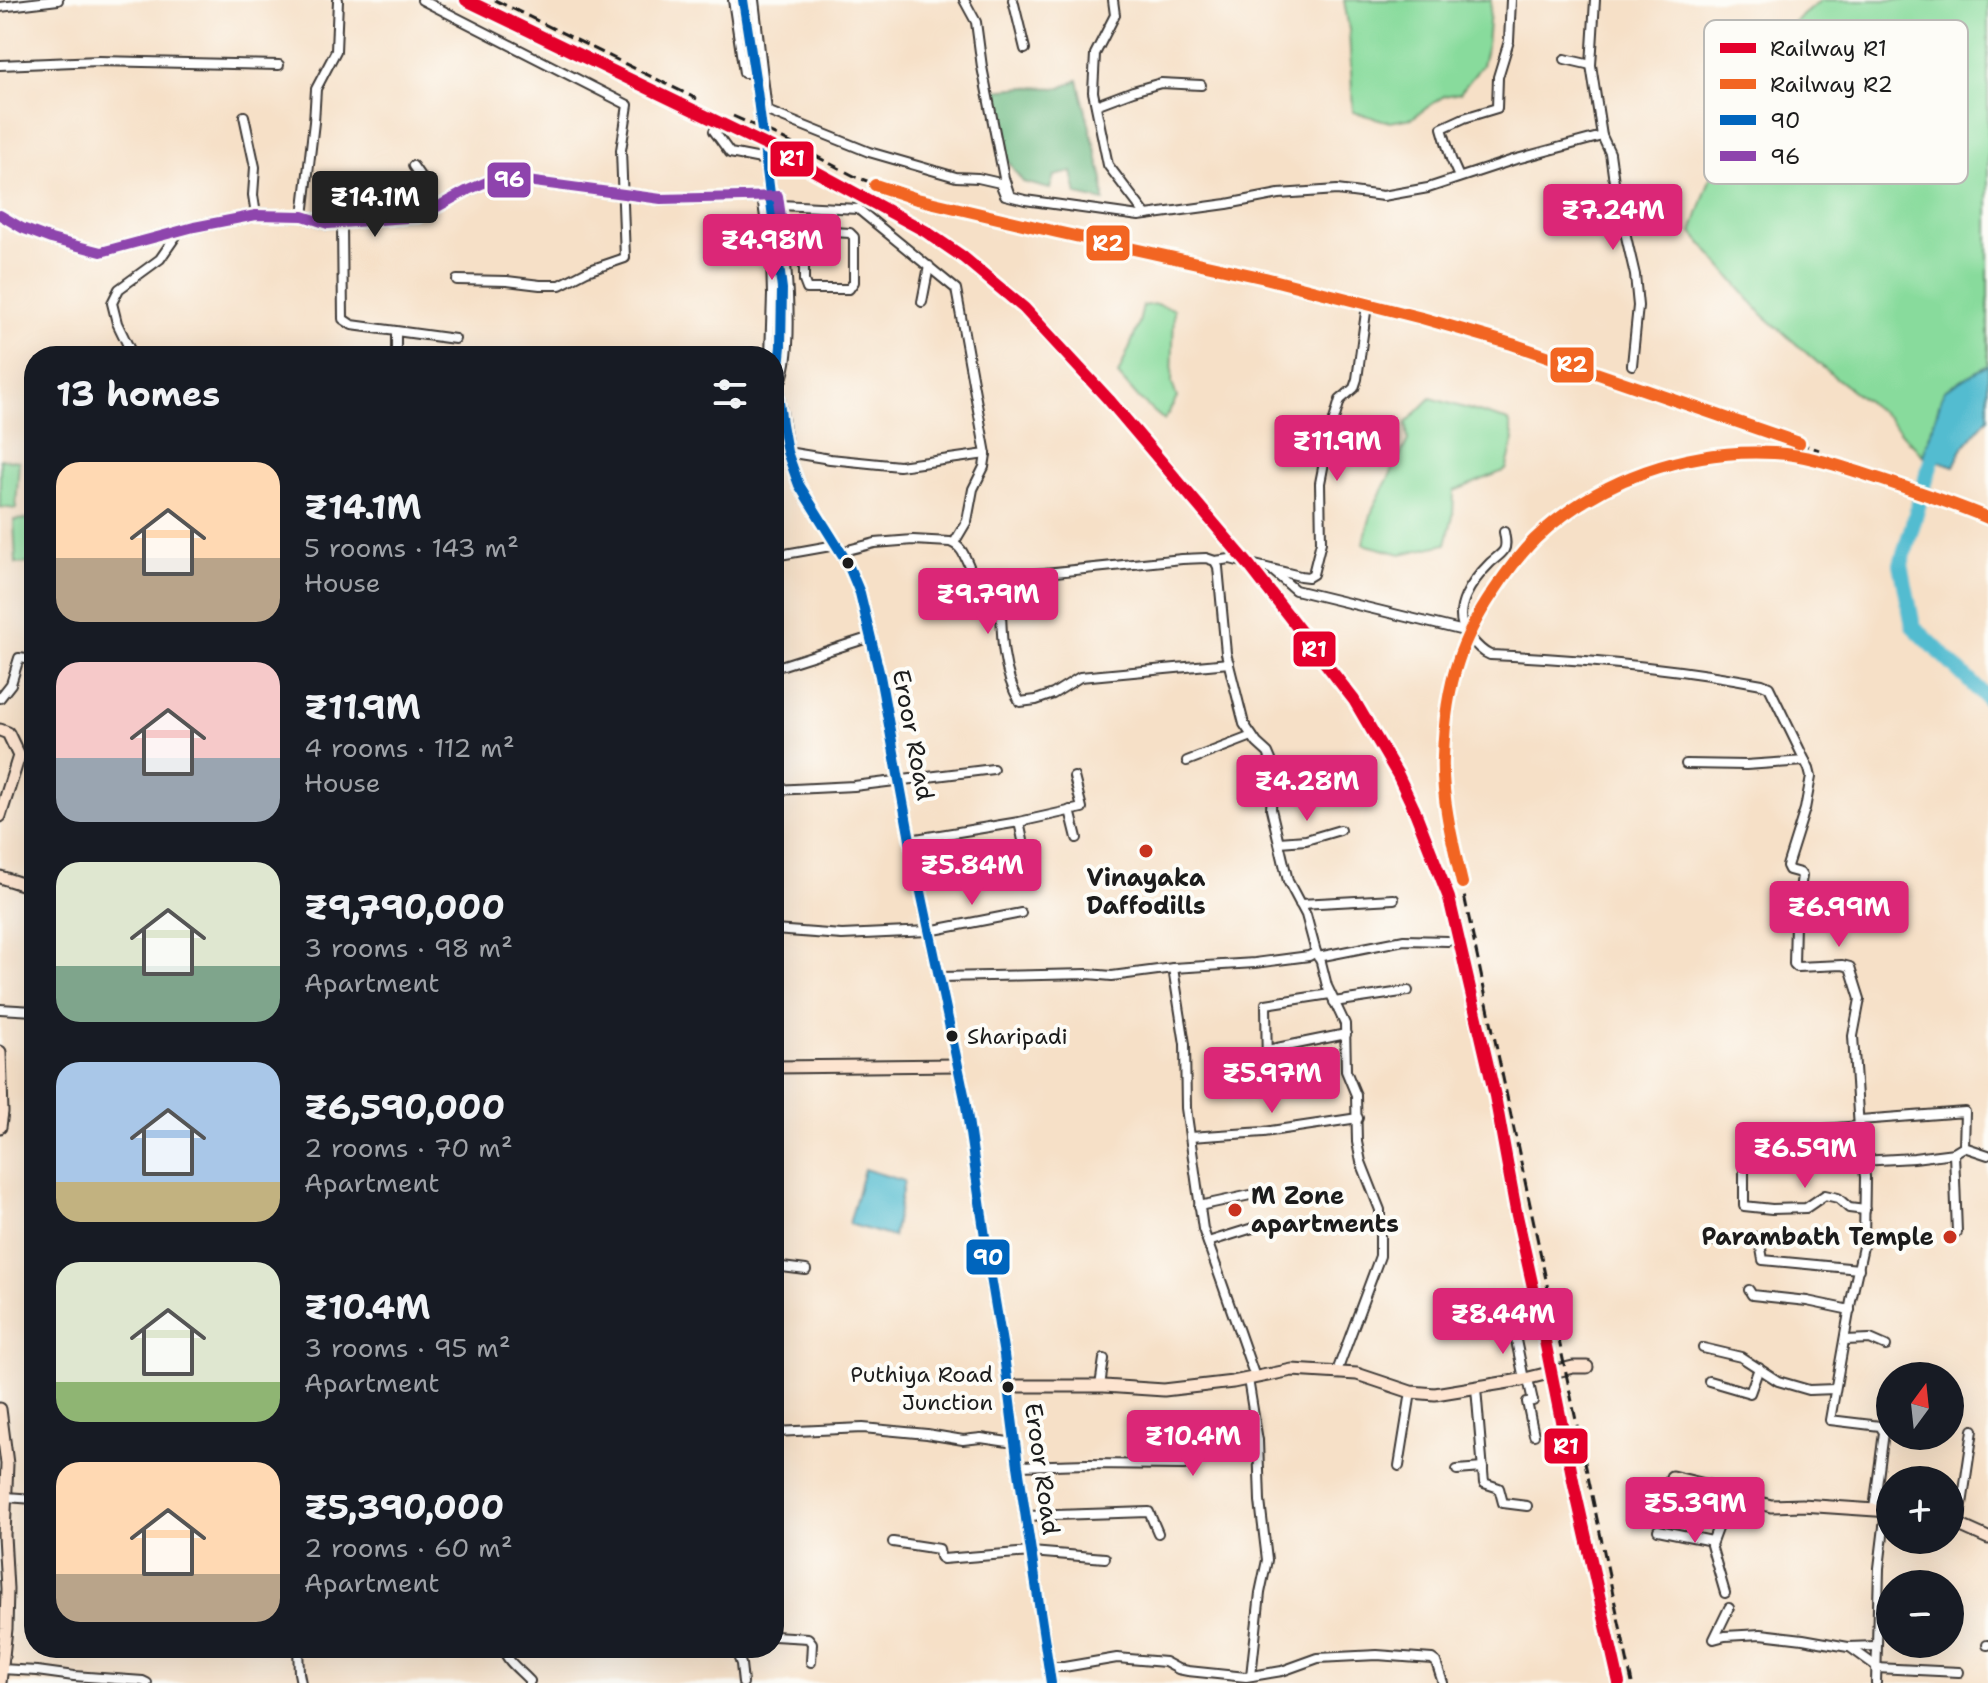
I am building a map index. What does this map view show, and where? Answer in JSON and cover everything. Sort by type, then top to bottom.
[{"type":"main road","name":"Eroor Road","points":[[743,0],[782,289],[781,346]]},
{"type":"main road","points":[[0,215],[51,239],[101,252],[194,227],[256,215],[303,216],[328,224],[419,217],[468,190],[498,179],[661,199],[762,197],[779,200]]},
{"type":"main road","name":"Eroor Road","points":[[784,434],[799,485],[847,562],[860,593],[871,637],[965,1099],[1049,1683]]},
{"type":"main road","points":[[0,730],[8,733],[19,756],[0,816]]},
{"type":"main road","points":[[0,877],[24,885]]},
{"type":"main road","points":[[0,1052],[0,1127]]},
{"type":"main road","points":[[784,1067],[958,1065]]},
{"type":"main road","points":[[1008,1386],[1164,1390],[1292,1370],[1357,1374],[1411,1392],[1435,1394],[1526,1379],[1573,1367],[1587,1367]]},
{"type":"main road","points":[[0,1409],[7,1464],[0,1683]]},
{"type":"main road","points":[[1672,1477],[1771,1506],[1814,1505],[1876,1509]]},
{"type":"main road","points":[[1964,1527],[1988,1538]]},
{"type":"street","points":[[0,7],[58,0]]},
{"type":"street","points":[[303,216],[316,89],[336,51],[338,0]]},
{"type":"street","points":[[422,0],[628,105],[621,150],[625,258],[587,271],[560,285],[457,280]]},
{"type":"street","points":[[733,0],[744,73],[762,71]]},
{"type":"street","points":[[754,0],[767,111],[869,152],[956,177],[1000,183],[1005,195],[1010,197],[1139,216],[1279,194],[1337,190],[1383,196],[1428,188],[1513,160],[1602,136]]},
{"type":"street","points":[[964,0],[976,22],[982,67],[1010,197]]},
{"type":"street","points":[[1013,0],[1025,49]]},
{"type":"street","points":[[1113,0],[1115,15],[1095,54],[1093,92],[1108,165],[1146,215]]},
{"type":"street","points":[[1459,177],[1442,128],[1497,108],[1498,77],[1509,41],[1511,0]]},
{"type":"street","points":[[1595,0],[1591,65],[1602,136],[1610,153],[1635,275],[1638,306],[1632,365]]},
{"type":"street","points":[[1565,59],[1591,65]]},
{"type":"street","points":[[0,65],[99,61],[279,65]]},
{"type":"street","points":[[1096,105],[1161,83],[1201,85]]},
{"type":"street","points":[[244,116],[255,167],[253,195],[256,215]]},
{"type":"street","points":[[714,131],[730,153],[766,160]]},
{"type":"street","points":[[413,166],[420,176],[425,214]]},
{"type":"street","points":[[762,197],[771,258],[770,346]]},
{"type":"street","points":[[784,369],[788,334],[787,266],[779,200],[858,209],[956,289],[986,454],[984,467],[973,489],[967,521],[954,543]]},
{"type":"street","points":[[342,224],[343,319],[352,325],[455,339]]},
{"type":"street","points":[[783,229],[804,230],[850,233],[854,237],[854,282],[849,289],[807,289],[804,281],[804,230]]},
{"type":"street","points":[[128,346],[112,303],[119,289],[160,259],[178,233]]},
{"type":"street","points":[[922,302],[929,266]]},
{"type":"street","points":[[784,555],[913,540],[954,543],[966,557],[973,574],[1000,576],[1206,558],[1215,561],[1230,559],[1308,577],[1313,574],[1321,542],[1320,483],[1329,437],[1340,400],[1354,388],[1357,379],[1366,312]]},
{"type":"street","points":[[396,332],[396,346]]},
{"type":"street","points":[[787,452],[899,466],[986,454]]},
{"type":"street","points":[[1504,532],[1504,550],[1470,587],[1463,602],[1461,614],[1464,631],[1482,651],[1490,655],[1580,659],[1762,684],[1769,687],[1809,769],[1810,785],[1802,821],[1787,866],[1802,876],[1795,923],[1794,962],[1797,967],[1850,967],[1860,999],[1853,1036],[1865,1177],[1864,1242],[1830,1420],[1880,1426],[1884,1432],[1884,1466]]},
{"type":"street","points":[[1215,561],[1226,653],[1244,724],[1271,760],[1271,809],[1288,881],[1306,915],[1332,998],[1345,1024],[1346,1071],[1356,1095],[1357,1142],[1361,1162],[1380,1210],[1380,1256],[1336,1374]]},
{"type":"street","points":[[1269,568],[1295,590],[1464,631]]},
{"type":"street","points":[[1000,576],[1005,662],[1012,689],[1020,702],[1053,694],[1080,677],[1229,663]]},
{"type":"street","points":[[784,665],[871,637]]},
{"type":"street","points":[[0,698],[11,684],[19,658],[24,659]]},
{"type":"street","points":[[1187,761],[1252,736]]},
{"type":"street","points":[[1686,764],[1746,765],[1805,761]]},
{"type":"street","points":[[784,788],[854,786],[993,769]]},
{"type":"street","points":[[910,840],[1082,808],[1074,777]]},
{"type":"street","points":[[1070,810],[1077,838]]},
{"type":"street","points":[[1019,822],[1024,845]]},
{"type":"street","points":[[1279,842],[1306,840],[1340,830]]},
{"type":"street","points":[[1300,904],[1394,899]]},
{"type":"street","points":[[784,931],[842,935],[929,931],[1021,913]]},
{"type":"street","points":[[940,977],[1112,976],[1173,968],[1255,963],[1404,940],[1448,941]]},
{"type":"street","points":[[1173,968],[1185,1044],[1185,1100],[1203,1229],[1251,1378],[1258,1441],[1260,1501],[1267,1560],[1260,1593],[1251,1676]]},
{"type":"street","points":[[1267,1069],[1266,1004],[1408,991]]},
{"type":"street","points":[[0,1009],[24,1010]]},
{"type":"street","points":[[1267,1050],[1346,1034]]},
{"type":"street","points":[[1762,1134],[1965,1112],[1964,1147]]},
{"type":"street","points":[[1190,1137],[1264,1132],[1358,1118]]},
{"type":"street","points":[[1750,1157],[1789,1165],[1914,1158],[1954,1153],[1964,1147],[1988,1155]]},
{"type":"street","points":[[1954,1153],[1957,1232]]},
{"type":"street","points":[[1744,1169],[1744,1206],[1806,1208],[1825,1195],[1838,1198],[1849,1208],[1865,1210]]},
{"type":"street","points":[[1199,1206],[1255,1194]]},
{"type":"street","points":[[1208,1242],[1256,1227]]},
{"type":"street","points":[[1714,1241],[1759,1237],[1763,1260],[1859,1269]]},
{"type":"street","points":[[784,1267],[806,1270]]},
{"type":"street","points":[[1749,1290],[1752,1295],[1850,1310]]},
{"type":"street","points":[[1490,1320],[1511,1316],[1533,1401],[1527,1402],[1534,1435]]},
{"type":"street","points":[[1845,1340],[1870,1339],[1886,1346]]},
{"type":"street","points":[[1703,1348],[1741,1357],[1778,1381],[1809,1390],[1835,1389]]},
{"type":"street","points":[[1100,1386],[1104,1359]]},
{"type":"street","points":[[1709,1381],[1750,1393],[1759,1368]]},
{"type":"street","points":[[1476,1388],[1484,1483],[1499,1488],[1503,1503],[1527,1506]]},
{"type":"street","points":[[1399,1466],[1411,1392]]},
{"type":"street","points":[[784,1432],[863,1428],[1015,1443]]},
{"type":"street","points":[[1964,1476],[1973,1430]]},
{"type":"street","points":[[1018,1466],[1184,1465],[1187,1438],[1258,1441]]},
{"type":"street","points":[[1457,1470],[1483,1468]]},
{"type":"street","points":[[1715,1489],[1724,1510],[1711,1545],[1725,1593]]},
{"type":"street","points":[[6,1497],[24,1498]]},
{"type":"street","points":[[1025,1516],[1149,1512],[1158,1533]]},
{"type":"street","points":[[1658,1530],[1712,1541]]},
{"type":"street","points":[[893,1542],[939,1549],[943,1559],[1031,1552],[1105,1558]]},
{"type":"street","points":[[1729,1608],[1714,1639],[1761,1634],[1850,1647],[1876,1646]]},
{"type":"street","points":[[784,1637],[808,1638],[812,1643],[811,1662]]},
{"type":"street","points":[[1850,1647],[1876,1667],[1959,1672]]},
{"type":"street","points":[[1048,1667],[1126,1659],[1165,1662],[1178,1669],[1201,1673],[1251,1676],[1282,1671],[1318,1658],[1377,1655],[1432,1659],[1443,1683]]},
{"type":"street","points":[[298,1658],[301,1683]]},
{"type":"street","points":[[506,1658],[529,1683]]},
{"type":"street","points":[[739,1658],[743,1683]]},
{"type":"street","points":[[1876,1658],[1876,1683]]},
{"type":"street","points":[[1,1669],[132,1679],[147,1683]]},
{"type":"green space","points":[[1344,0],[1491,0],[1482,65],[1460,93],[1444,96],[1412,118],[1390,122],[1353,112],[1349,30]]},
{"type":"green space","points":[[1821,0],[1988,0],[1988,365],[1944,390],[1923,456],[1888,418],[1826,370],[1762,314],[1692,232],[1708,184],[1968,184],[1968,20],[1797,20]]},
{"type":"green space","points":[[1078,80],[1103,179],[1104,201],[1077,195],[1072,172],[1054,176],[1050,189],[1023,182],[1004,156],[993,90],[1061,88]]},
{"type":"green space","points":[[1156,304],[1174,309],[1172,383],[1177,398],[1164,420],[1140,400],[1118,375],[1138,327],[1143,306]]},
{"type":"green space","points":[[1431,398],[1509,421],[1514,440],[1506,470],[1454,491],[1453,516],[1446,544],[1401,554],[1363,544],[1373,508],[1408,440],[1406,423]]},
{"type":"green space","points":[[0,459],[19,461],[16,509],[0,507]]},
{"type":"green space","points":[[14,520],[24,520],[24,564],[16,564]]},
{"type":"water","points":[[1988,365],[1988,418],[1963,447],[1954,466],[1923,456],[1944,390]]},
{"type":"water","points":[[864,1169],[904,1181],[893,1237],[849,1224]]},
{"type":"waterway","points":[[1938,439],[1901,564],[1913,626],[1988,699]]},
{"type":"railway","points":[[466,0],[776,150],[925,231],[963,257],[1024,308],[1109,400],[1249,565],[1354,700],[1398,775],[1449,898],[1495,1096],[1516,1211],[1619,1683]]},
{"type":"railway","points":[[495,0],[697,99]]},
{"type":"railway","points":[[733,116],[856,177],[917,199],[1265,278],[1422,318],[1512,344],[1819,450]]},
{"type":"railway","points":[[1632,1683],[1452,837],[1444,785],[1443,752],[1446,712],[1454,673],[1483,608],[1513,564],[1535,539],[1560,518],[1615,484],[1677,462],[1741,453],[1801,456],[1880,479],[1988,518]]},
{"type":"rail line","name":"R1","points":[[466,0],[776,150],[925,231],[963,257],[1024,308],[1109,400],[1249,565],[1354,700],[1398,775],[1449,898],[1495,1096],[1516,1211],[1619,1683]]},
{"type":"rail line","name":"R2","points":[[875,185],[917,199],[1265,278],[1422,318],[1512,344],[1799,443]]},
{"type":"rail line","name":"R2","points":[[1462,883],[1448,820],[1443,772],[1446,721],[1455,672],[1469,634],[1499,584],[1529,545],[1560,518],[1615,484],[1646,472],[1677,462],[1741,453],[1788,454],[1828,463],[1988,518]]},
{"type":"transit line","name":"90","points":[[743,0],[782,289],[781,346]]},
{"type":"transit line","name":"96","points":[[0,215],[51,239],[101,252],[194,227],[256,215],[303,216],[328,224],[419,217],[468,190],[498,179],[661,199],[778,196],[781,217]]},
{"type":"transit line","name":"90","points":[[784,435],[799,485],[847,562],[860,593],[880,676],[910,840],[965,1099],[1051,1683]]},
{"type":"place","name":"Vinayaka Daffodills","points":[[1146,851]]},
{"type":"place","name":"Sharipadi","points":[[952,1036]]},
{"type":"place","name":"M Zone apartments","points":[[1235,1210]]},
{"type":"place","name":"Parambath Temple","points":[[1950,1237]]},
{"type":"place","name":"Puthiya Road Junction","points":[[1008,1387]]}]
